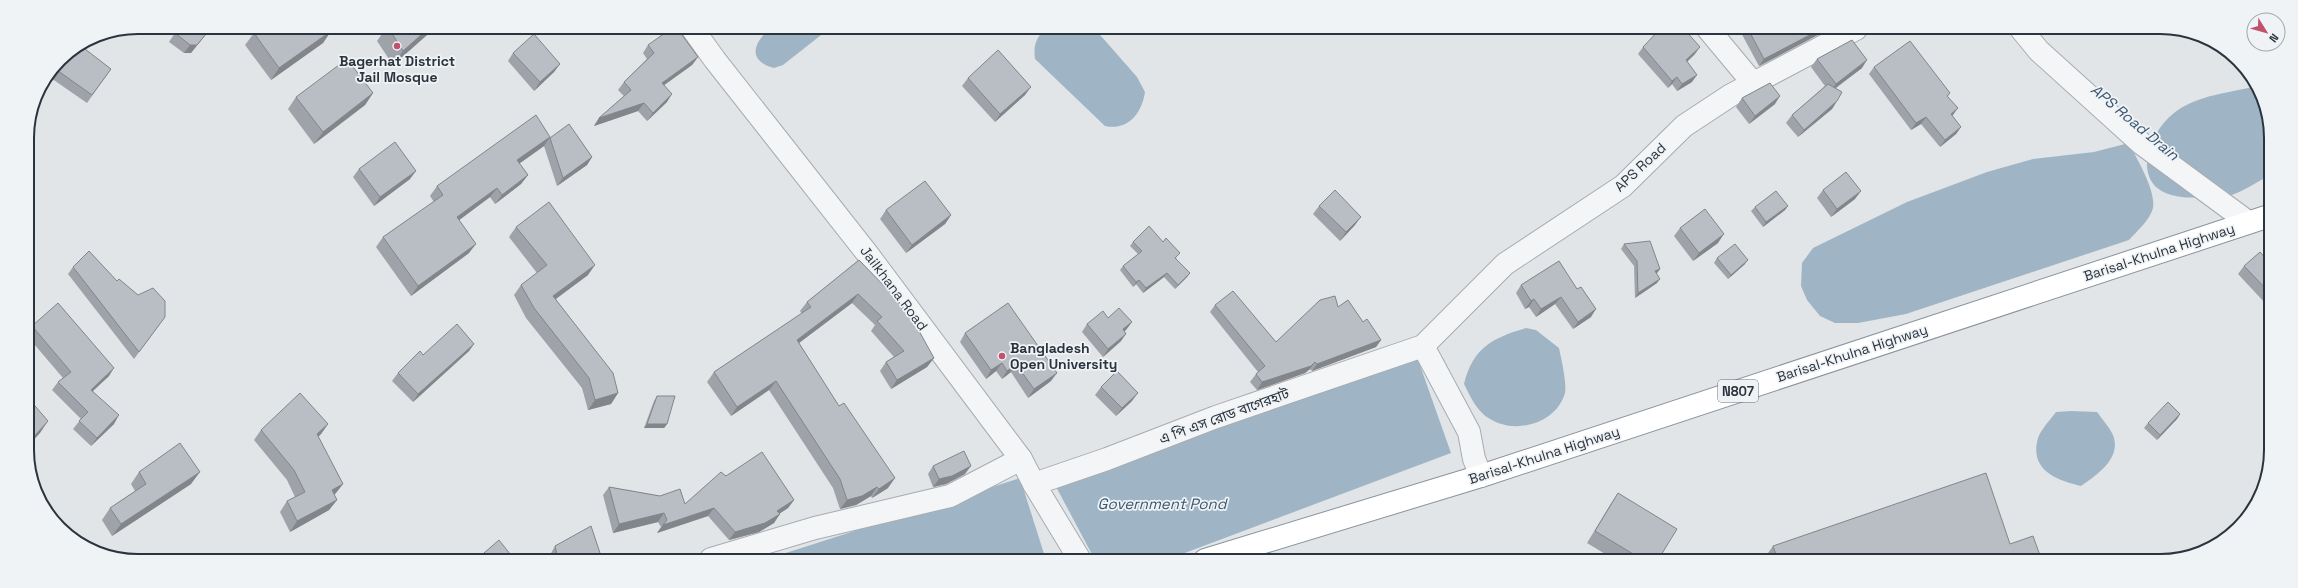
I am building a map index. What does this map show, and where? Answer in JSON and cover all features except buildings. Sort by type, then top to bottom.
[{"type":"highway","name":"Barisal-Khulna Highway","points":[[1225,554],[1481,476],[2264,217]]},
{"type":"street","name":"Jailkhana Road","points":[[696,34],[715,60],[866,252],[1021,459],[1034,484],[1076,554]]},
{"type":"street","points":[[1712,34],[1753,83]]},
{"type":"street","name":"APS Road","points":[[1419,347],[1505,264],[1623,186],[1684,126],[1731,95],[1846,34]]},
{"type":"street","points":[[2025,34],[2039,51],[2142,144],[2248,222]]},
{"type":"street","points":[[1419,347],[1469,432],[1474,459],[1481,476]]},
{"type":"street","name":"এ পি এস রোড বাগেরহাট","points":[[1034,484],[1107,459],[1216,417],[1419,347]]},
{"type":"street","points":[[728,554],[815,528],[950,496],[1021,459]]},
{"type":"water","points":[[764,34],[822,34],[783,65],[774,68],[765,65],[756,56],[757,45]]},
{"type":"water","points":[[1099,34],[1137,77],[1145,92],[1141,107],[1132,119],[1121,126],[1105,126],[1035,59],[1034,50],[1040,35]]},
{"type":"water","points":[[2250,88],[2258,105],[2264,131],[2264,179],[2233,195],[2223,197],[2187,198],[2161,191],[2152,182],[2148,170],[2148,157],[2158,131],[2167,119],[2178,110],[2196,101],[2214,95]]},
{"type":"water","points":[[2125,144],[2131,147],[2142,168],[2152,193],[2153,201],[2153,208],[2149,217],[2129,240],[1906,314],[1858,323],[1835,323],[1820,316],[1807,300],[1801,286],[1802,263],[1813,248],[1907,202],[1987,172],[2033,159],[2094,152]]},
{"type":"water","points":[[1526,328],[1536,330],[1559,348],[1565,377],[1565,393],[1560,405],[1541,421],[1529,425],[1504,425],[1492,420],[1479,410],[1464,384],[1473,361],[1486,346],[1503,336]]},
{"type":"water","name":"Government Pond","points":[[1416,354],[1451,453],[1182,554],[1092,554],[1054,483]]},
{"type":"water","points":[[2056,412],[2097,412],[2109,428],[2114,438],[2115,446],[2110,460],[2099,472],[2081,486],[2054,477],[2041,466],[2037,458],[2036,449],[2038,438],[2044,428]]},
{"type":"water","points":[[1020,478],[1044,554],[783,554]]},
{"type":"place","name":"Bagerhat District Jail Mosque","points":[[397,46]]},
{"type":"place","name":"Bangladesh Open University","points":[[1002,356]]},
{"type":"water label","name":"APS Road Drain","points":[[2135,122]]}]
